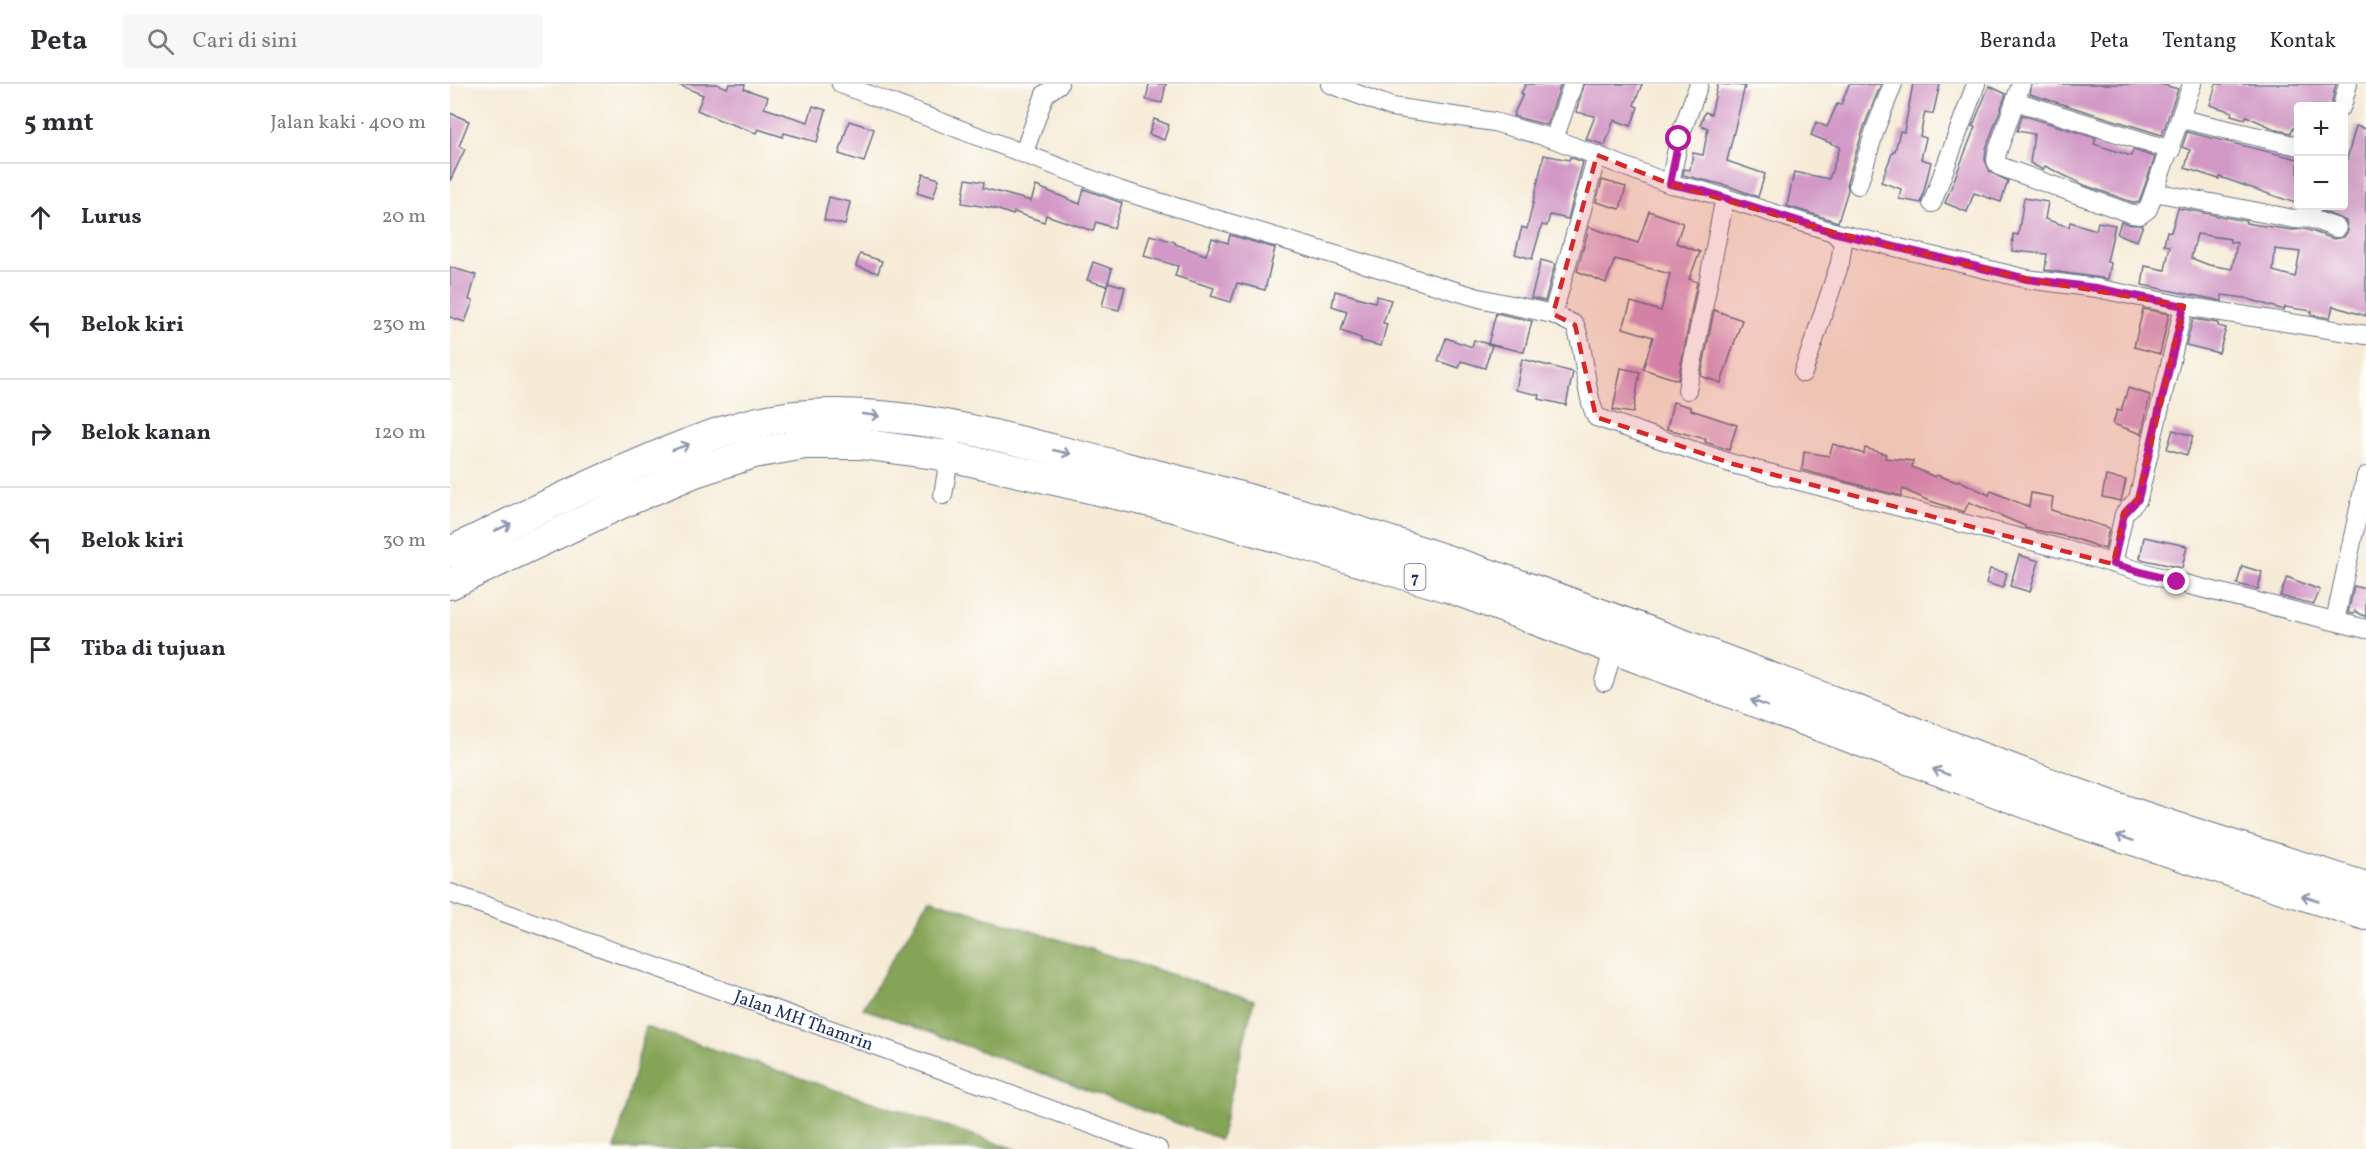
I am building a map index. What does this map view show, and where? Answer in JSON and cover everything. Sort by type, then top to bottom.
[{"type":"highway","name":"7","points":[[450,552],[608,477],[685,444],[747,425],[803,415],[865,414],[954,427],[1182,480],[1340,524],[1461,564],[1617,636],[2071,820],[2366,915]]},
{"type":"highway","name":"7","points":[[450,584],[622,503],[695,472],[754,453],[805,444],[861,444],[949,456],[1177,508],[1617,636],[2082,795],[2366,887]]},
{"type":"street","points":[[842,84],[1119,190],[1479,298],[1553,314],[1575,325],[1583,351],[1586,384],[1596,417],[1732,464],[2063,549],[2177,582],[2366,629]]},
{"type":"street","points":[[1330,84],[1392,106],[1494,122],[1554,139],[1670,184],[1725,197],[1833,232],[2027,279],[2096,288],[2184,306],[2366,335]]},
{"type":"street","points":[[1554,139],[1573,84]]},
{"type":"street","points":[[1670,184],[1679,139],[1699,84]]},
{"type":"street","points":[[1858,185],[1876,127],[1893,84]]},
{"type":"street","points":[[1932,202],[1976,84]]},
{"type":"street","points":[[2343,102],[2347,84]]},
{"type":"street","points":[[2171,150],[2018,93],[1996,161],[1998,166],[2140,215],[2148,210],[2171,150],[2181,119],[2188,85]]},
{"type":"street","points":[[1024,152],[1049,88]]},
{"type":"street","points":[[2181,119],[2294,145]]},
{"type":"street","points":[[1553,314],[1598,155]]},
{"type":"street","points":[[2154,192],[2294,219],[2309,211],[2337,228]]},
{"type":"street","points":[[1687,390],[1725,197]]},
{"type":"street","points":[[1803,372],[1840,263],[1843,242],[1833,232]]},
{"type":"street","points":[[2113,564],[2124,514],[2138,499],[2184,306]]},
{"type":"street","points":[[943,495],[954,427]]},
{"type":"street","points":[[2335,621],[2366,476]]},
{"type":"street","points":[[1604,682],[1617,636]]},
{"type":"street","name":"Jalan MH Thamrin","points":[[450,893],[1158,1149]]},
{"type":"highlighted area","points":[[1597,155],[1670,184],[1833,232],[2027,279],[2184,306],[2138,499],[2124,514],[2113,564],[1733,464],[1596,417],[1575,325],[1553,314]]},
{"type":"green space","points":[[929,899],[1254,1000],[1220,1139],[863,1008]]},
{"type":"green space","points":[[646,1027],[1015,1149],[615,1149]]},
{"type":"building","points":[[677,84],[717,84],[727,88],[729,84],[745,84],[744,89],[768,97],[764,108],[808,122],[813,106],[826,110],[817,142],[784,133],[783,137],[758,129],[756,133],[720,120],[697,110],[703,95]]},
{"type":"building","points":[[1149,84],[1166,84],[1162,103],[1146,100]]},
{"type":"building","points":[[1526,84],[1561,84],[1547,125],[1513,116]]},
{"type":"building","points":[[1584,84],[1642,84],[1634,105],[1638,107],[1631,126],[1614,120],[1605,145],[1586,139],[1595,116],[1576,112]]},
{"type":"building","points":[[1718,84],[1745,86],[1727,161],[1765,174],[1758,197],[1728,186],[1683,175],[1684,169],[1690,170],[1693,153],[1703,155],[1708,128],[1700,125],[1705,112],[1711,114]]},
{"type":"building","points":[[1849,84],[1881,84],[1865,124],[1847,182],[1848,190],[1838,222],[1787,206],[1794,172],[1829,179],[1840,147],[1811,135],[1816,122],[1827,127],[1837,104],[1841,105]]},
{"type":"building","points":[[1913,84],[1940,84],[1933,114],[1925,112],[1920,136],[1926,138],[1921,159],[1931,162],[1921,203],[1899,199],[1901,189],[1881,182],[1893,151],[1895,151],[1900,131],[1904,132]]},
{"type":"building","points":[[2032,84],[2160,84],[2178,89],[2162,135],[2030,94]]},
{"type":"building","points":[[2216,84],[2336,84],[2332,102],[2294,102],[2294,128],[2291,133],[2277,130],[2246,116],[2245,119],[2231,115],[2232,112],[2210,105]]},
{"type":"building","points":[[1989,86],[2006,94],[1986,149],[1985,160],[1990,172],[2008,181],[2001,202],[1974,193],[1967,212],[1945,203],[1975,127],[1972,126]]},
{"type":"building","points":[[450,113],[469,121],[459,146],[465,149],[450,181]]},
{"type":"building","points":[[2022,115],[2096,138],[2094,144],[2131,156],[2133,150],[2155,157],[2139,202],[2135,203],[2084,185],[2045,166],[2043,170],[2030,163],[2034,134],[2017,131]]},
{"type":"building","points":[[1154,119],[1169,125],[1164,140],[1149,134]]},
{"type":"building","points":[[849,121],[874,129],[864,162],[839,154]]},
{"type":"building","points":[[2356,126],[2366,129],[2366,316],[2333,306],[2330,318],[2311,315],[2312,311],[2285,307],[2284,310],[2245,298],[2222,295],[2222,301],[2142,285],[2145,266],[2165,270],[2170,246],[2164,245],[2167,231],[2171,232],[2178,208],[2246,221],[2246,223],[2292,230],[2305,229],[2334,239],[2344,237],[2348,231],[2346,221],[2322,211],[2348,210],[2348,155]],"holes":[[[2197,234],[2230,239],[2230,242],[2237,243],[2232,269],[2209,265],[2191,258]],[[2275,249],[2300,252],[2295,277],[2273,271]]]},
{"type":"building","points":[[2187,132],[2294,158],[2294,203],[2220,177],[2219,179],[2185,168],[2190,150],[2182,147]]},
{"type":"building","points":[[1544,155],[1569,160],[1570,157],[1583,162],[1568,219],[1550,215],[1547,226],[1542,225],[1532,259],[1515,254],[1522,227],[1527,229]]},
{"type":"building","points":[[923,174],[939,179],[933,198],[917,193]]},
{"type":"building","points":[[966,179],[984,182],[983,188],[1031,201],[1036,186],[1080,204],[1084,189],[1122,203],[1114,228],[1096,222],[1093,231],[1046,215],[1044,222],[1014,212],[1013,215],[993,208],[962,203]]},
{"type":"building","points":[[1602,180],[1626,187],[1620,209],[1596,202]]},
{"type":"building","points":[[829,197],[850,202],[845,225],[824,220]]},
{"type":"building","points":[[2024,198],[2048,202],[2045,219],[2069,227],[2070,222],[2096,230],[2098,222],[2115,225],[2107,262],[2111,263],[2108,279],[2045,270],[2047,254],[2012,251],[2013,234],[2018,235]]},
{"type":"building","points":[[1649,211],[1683,223],[1676,243],[1700,252],[1689,279],[1697,282],[1678,380],[1643,369],[1653,337],[1623,328],[1631,302],[1661,311],[1670,274],[1615,259],[1606,283],[1577,271],[1589,227],[1638,243]]},
{"type":"building","points":[[2121,222],[2143,225],[2137,241],[2117,234]]},
{"type":"building","points":[[1150,235],[1175,242],[1175,244],[1206,255],[1212,238],[1228,243],[1230,235],[1275,248],[1265,290],[1237,283],[1231,302],[1211,296],[1214,288],[1175,276],[1178,266],[1144,256]]},
{"type":"building","points":[[860,254],[882,261],[878,273],[856,266]]},
{"type":"building","points":[[1541,260],[1555,264],[1545,301],[1531,298]]},
{"type":"building","points":[[1093,262],[1112,269],[1107,286],[1087,280]]},
{"type":"building","points":[[450,267],[476,275],[469,300],[473,301],[465,322],[450,317]]},
{"type":"building","points":[[1108,282],[1125,287],[1119,310],[1102,306]]},
{"type":"building","points":[[1335,291],[1375,302],[1377,296],[1391,300],[1383,323],[1387,324],[1381,346],[1361,341],[1361,338],[1341,331],[1347,311],[1332,306]]},
{"type":"building","points":[[2143,309],[2169,314],[2160,354],[2134,347]]},
{"type":"building","points":[[1714,310],[1742,320],[1721,383],[1701,376]]},
{"type":"building","points":[[1496,313],[1532,321],[1524,352],[1488,344]]},
{"type":"building","points":[[2193,319],[2218,323],[2218,326],[2226,328],[2219,353],[2186,345]]},
{"type":"building","points":[[1446,338],[1472,347],[1474,340],[1492,345],[1485,368],[1461,361],[1459,368],[1438,361]]},
{"type":"building","points":[[1522,359],[1573,372],[1566,405],[1539,399],[1540,395],[1516,390]]},
{"type":"building","points":[[1621,368],[1640,372],[1633,413],[1613,410]]},
{"type":"building","points":[[2128,388],[2150,395],[2142,434],[2113,424],[2117,410],[2121,411]]},
{"type":"building","points":[[1673,402],[1737,425],[1729,450],[1705,442],[1706,439],[1667,429]]},
{"type":"building","points":[[2173,430],[2193,436],[2187,455],[2167,449]]},
{"type":"building","points":[[1833,444],[1864,454],[1865,448],[1886,454],[1885,458],[1913,461],[1912,467],[1935,477],[1936,475],[1957,482],[1958,480],[1989,495],[1991,491],[2029,507],[2031,493],[2053,497],[2051,510],[2109,528],[2105,549],[2073,538],[2025,528],[2025,526],[1969,502],[1964,512],[1927,500],[1903,489],[1901,496],[1802,470],[1804,452],[1829,456]]},
{"type":"building","points":[[2106,476],[2126,480],[2121,501],[2102,497]]},
{"type":"building","points":[[2144,537],[2187,546],[2182,568],[2140,559]]},
{"type":"building","points":[[2019,555],[2039,561],[2030,592],[2010,586]]},
{"type":"building","points":[[2242,566],[2262,572],[2258,589],[2237,584]]},
{"type":"building","points":[[1990,569],[2007,573],[2003,588],[1986,583]]},
{"type":"building","points":[[2287,577],[2320,590],[2314,604],[2280,596]]},
{"type":"building","points":[[2354,586],[2366,589],[2366,617],[2355,611],[2354,614],[2348,613]]},
{"type":"route","points":[[1679,139],[1670,184],[1700,190],[1833,232],[2027,279],[2096,288],[2184,306],[2138,499],[2128,507],[2124,514],[2113,564],[2177,582]]}]
